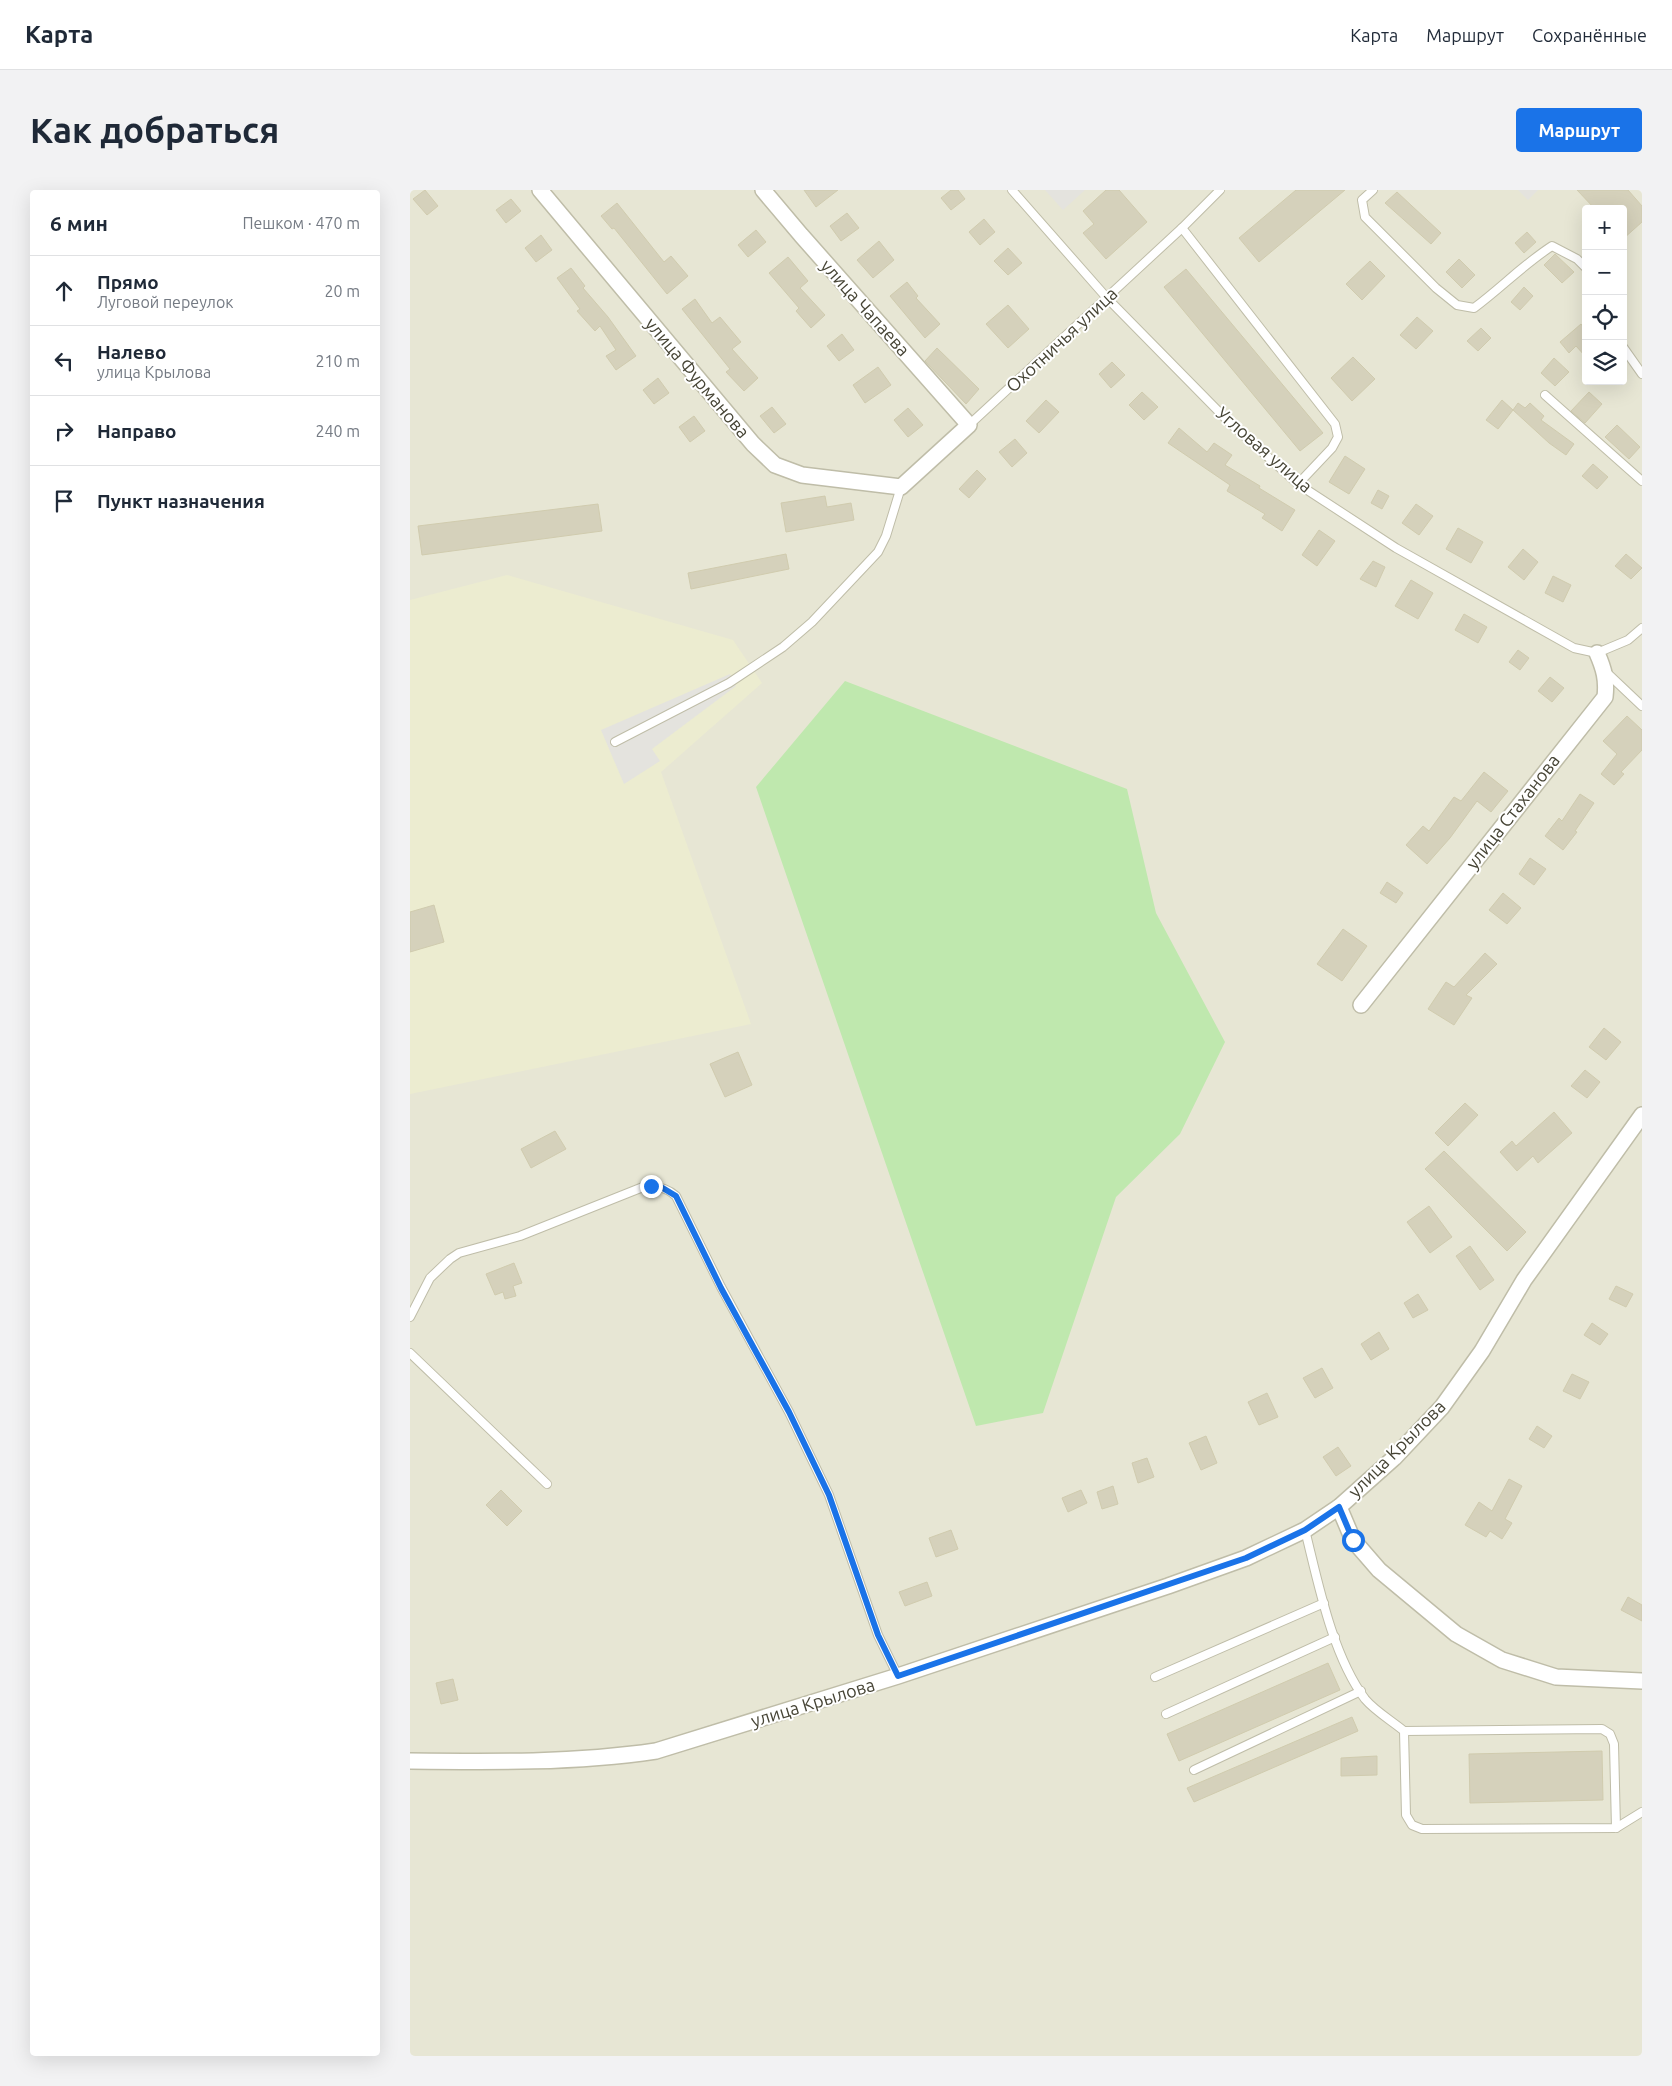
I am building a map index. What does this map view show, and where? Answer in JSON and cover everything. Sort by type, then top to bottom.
[{"type":"street","name":"улица Фурманова","points":[[540,190],[753,444],[775,465],[802,475],[901,487]]},
{"type":"street","name":"улица Чапаева","points":[[763,190],[969,425]]},
{"type":"street","name":"Охотничья улица","points":[[901,487],[969,425]]},
{"type":"street","name":"улица Стаханова","points":[[1361,1005],[1605,697],[1607,683],[1597,653]]},
{"type":"street","name":"улица Крылова","points":[[410,1761],[480,1762],[622,1756],[656,1751],[898,1676],[1229,1564],[1305,1530],[1339,1507],[1394,1458],[1442,1407],[1482,1351],[1524,1280],[1642,1116]]},
{"type":"street","points":[[1339,1507],[1353,1540],[1379,1570],[1456,1634],[1502,1660],[1556,1677],[1642,1681]]},
{"type":"lane","name":"Угловая улица","points":[[1012,190],[1107,298],[1230,423],[1298,484],[1396,548],[1574,648],[1597,653]]},
{"type":"lane","name":"Охотничья улица","points":[[969,425],[1182,228],[1220,190]]},
{"type":"lane","points":[[1373,190],[1362,200],[1365,217],[1436,288],[1457,305],[1474,308],[1497,291],[1534,257],[1552,246],[1577,258],[1582,264]]},
{"type":"lane","points":[[1182,228],[1335,424],[1338,437],[1332,448],[1298,484]]},
{"type":"lane","points":[[1627,353],[1642,374]]},
{"type":"lane","points":[[1545,395],[1642,481]]},
{"type":"lane","points":[[615,742],[729,683],[782,647],[812,622],[878,552],[886,536],[901,487]]},
{"type":"lane","points":[[1597,653],[1628,640],[1642,628]]},
{"type":"lane","points":[[1604,670],[1642,706]]},
{"type":"lane","points":[[410,1317],[430,1278],[459,1253],[520,1236],[643,1187],[661,1187],[670,1191],[676,1196],[721,1288],[789,1412],[825,1487],[878,1635],[898,1676]]},
{"type":"lane","points":[[410,1353],[547,1484]]},
{"type":"lane","points":[[1305,1530],[1324,1603],[1338,1647],[1366,1700],[1404,1731],[1602,1729],[1610,1734],[1614,1744],[1616,1828]]},
{"type":"lane","points":[[1155,1677],[1324,1603]]},
{"type":"lane","points":[[1166,1714],[1335,1637]]},
{"type":"lane","points":[[1194,1770],[1361,1691]]},
{"type":"lane","points":[[1404,1731],[1406,1815],[1412,1825],[1422,1829],[1616,1828],[1642,1812]]},
{"type":"shaded area","points":[[410,190],[1642,190],[1642,2056],[410,2056]]},
{"type":"shaded area","points":[[1045,190],[1085,190],[1063,210]]},
{"type":"shaded area","points":[[1518,190],[1538,190],[1528,200]]},
{"type":"shaded area","points":[[507,575],[733,640],[762,683],[661,772],[751,1024],[410,1094],[410,600]]},
{"type":"shaded area","points":[[730,674],[736,686],[652,749],[660,761],[624,784],[601,730]]},
{"type":"green space","points":[[845,681],[1127,789],[1156,913],[1225,1042],[1180,1134],[1116,1197],[1043,1413],[976,1426],[756,787]]},
{"type":"building","points":[[425,190],[438,206],[427,215],[413,199]]},
{"type":"building","points":[[804,190],[838,190],[816,207]]},
{"type":"building","points":[[951,190],[958,190],[965,199],[951,210],[941,198]]},
{"type":"building","points":[[1106,190],[1119,190],[1147,222],[1106,259],[1083,233],[1094,224],[1083,211]]},
{"type":"building","points":[[1296,190],[1345,190],[1259,262],[1239,238]]},
{"type":"building","points":[[1577,190],[1628,190],[1642,206],[1642,222],[1627,235],[1627,205],[1591,205]]},
{"type":"building","points":[[1397,192],[1441,233],[1431,244],[1385,203]]},
{"type":"building","points":[[511,199],[521,211],[506,223],[496,210]]},
{"type":"building","points":[[617,203],[664,262],[671,256],[688,276],[667,294],[614,228],[612,229],[601,216]]},
{"type":"building","points":[[847,213],[859,228],[841,241],[830,226]]},
{"type":"building","points":[[984,219],[995,232],[980,245],[969,232]]},
{"type":"building","points":[[756,230],[766,242],[748,257],[738,245]]},
{"type":"building","points":[[1527,232],[1536,242],[1524,253],[1515,243]]},
{"type":"building","points":[[541,235],[552,250],[536,262],[525,248]]},
{"type":"building","points":[[879,241],[894,260],[873,278],[857,260]]},
{"type":"building","points":[[1008,248],[1022,263],[1008,275],[994,261]]},
{"type":"building","points":[[1555,254],[1574,272],[1562,283],[1544,265]]},
{"type":"building","points":[[788,257],[808,281],[800,288],[825,315],[811,328],[796,311],[799,308],[769,273]]},
{"type":"building","points":[[1459,259],[1475,275],[1462,288],[1446,272]]},
{"type":"building","points":[[1370,261],[1385,276],[1362,300],[1346,284]]},
{"type":"building","points":[[571,268],[585,286],[583,288],[608,317],[636,356],[616,370],[606,356],[616,350],[600,326],[595,331],[577,311],[580,309],[557,278]]},
{"type":"building","points":[[1186,269],[1323,433],[1300,451],[1164,287]]},
{"type":"building","points":[[907,282],[918,296],[916,298],[940,324],[925,338],[890,296]]},
{"type":"building","points":[[1524,287],[1533,296],[1520,310],[1511,302]]},
{"type":"building","points":[[695,299],[712,323],[720,317],[741,342],[732,349],[758,378],[744,391],[726,372],[730,369],[682,309]]},
{"type":"building","points":[[1008,305],[1029,329],[1008,348],[986,324]]},
{"type":"building","points":[[1417,317],[1433,331],[1416,349],[1400,335]]},
{"type":"building","points":[[1581,324],[1582,325],[1582,353],[1576,346],[1569,353],[1560,342]]},
{"type":"building","points":[[1481,328],[1491,338],[1478,351],[1467,341]]},
{"type":"building","points":[[842,334],[854,350],[839,361],[827,346]]},
{"type":"building","points":[[937,348],[979,389],[966,404],[925,361]]},
{"type":"building","points":[[1353,357],[1375,379],[1352,401],[1331,378]]},
{"type":"building","points":[[1554,358],[1569,372],[1555,386],[1541,373]]},
{"type":"building","points":[[1112,362],[1125,375],[1111,388],[1099,374]]},
{"type":"building","points":[[878,367],[891,385],[865,403],[853,385]]},
{"type":"building","points":[[658,378],[669,393],[654,404],[643,390]]},
{"type":"building","points":[[1142,392],[1158,407],[1144,420],[1129,405]]},
{"type":"building","points":[[1589,392],[1602,404],[1585,423],[1571,411]]},
{"type":"building","points":[[1046,400],[1059,412],[1039,433],[1026,421]]},
{"type":"building","points":[[1502,400],[1513,410],[1498,429],[1486,420]]},
{"type":"building","points":[[1518,403],[1525,408],[1530,403],[1544,416],[1541,420],[1574,444],[1566,455],[1549,443],[1513,410]]},
{"type":"building","points":[[772,407],[786,424],[774,433],[760,416]]},
{"type":"building","points":[[908,408],[923,425],[908,437],[894,420]]},
{"type":"building","points":[[694,416],[705,431],[690,442],[679,427]]},
{"type":"building","points":[[1617,425],[1640,447],[1629,459],[1605,437]]},
{"type":"building","points":[[1179,428],[1207,452],[1214,443],[1232,455],[1225,465],[1295,510],[1282,531],[1262,518],[1265,514],[1227,491],[1230,485],[1168,443]]},
{"type":"building","points":[[1015,439],[1027,453],[1012,467],[999,452]]},
{"type":"building","points":[[1345,456],[1365,469],[1349,494],[1329,482]]},
{"type":"building","points":[[1593,464],[1608,477],[1597,489],[1582,476]]},
{"type":"building","points":[[977,470],[986,479],[969,498],[959,489]]},
{"type":"building","points":[[1378,490],[1389,496],[1382,509],[1371,503]]},
{"type":"building","points":[[825,496],[827,507],[851,503],[854,520],[786,532],[781,503]]},
{"type":"building","points":[[598,504],[602,531],[422,555],[418,526]]},
{"type":"building","points":[[1416,504],[1433,516],[1419,535],[1402,523]]},
{"type":"building","points":[[1458,528],[1483,542],[1471,563],[1446,549]]},
{"type":"building","points":[[1319,530],[1335,541],[1317,566],[1302,555]]},
{"type":"building","points":[[1523,549],[1538,562],[1524,580],[1508,567]]},
{"type":"building","points":[[786,554],[789,569],[691,589],[688,573]]},
{"type":"building","points":[[1626,554],[1642,568],[1631,579],[1615,566]]},
{"type":"building","points":[[1373,561],[1385,567],[1376,587],[1360,579]]},
{"type":"building","points":[[1553,576],[1571,585],[1563,602],[1545,593]]},
{"type":"building","points":[[1411,580],[1433,593],[1418,619],[1395,606]]},
{"type":"building","points":[[1464,614],[1487,627],[1478,643],[1455,630]]},
{"type":"building","points":[[1518,650],[1529,658],[1520,670],[1509,662]]},
{"type":"building","points":[[1550,677],[1564,688],[1552,702],[1538,691]]},
{"type":"building","points":[[1627,716],[1642,730],[1642,750],[1621,772],[1624,774],[1614,785],[1601,774],[1617,754],[1603,741]]},
{"type":"building","points":[[1484,772],[1508,791],[1491,812],[1477,801],[1450,838],[1427,864],[1406,845],[1423,826],[1429,831],[1454,797],[1461,801]]},
{"type":"building","points":[[1580,794],[1594,803],[1575,831],[1577,832],[1563,850],[1545,836],[1559,818],[1562,821]]},
{"type":"building","points":[[1530,858],[1546,869],[1534,885],[1519,874]]},
{"type":"building","points":[[1387,882],[1403,893],[1396,903],[1380,893]]},
{"type":"building","points":[[1503,893],[1521,908],[1507,924],[1489,910]]},
{"type":"building","points":[[434,905],[444,942],[410,952],[410,912]]},
{"type":"building","points":[[1343,929],[1367,946],[1342,981],[1317,964]]},
{"type":"building","points":[[1485,953],[1497,964],[1466,995],[1472,998],[1454,1025],[1428,1009],[1446,982],[1454,987]]},
{"type":"building","points":[[1604,1028],[1621,1042],[1606,1060],[1589,1047]]},
{"type":"building","points":[[738,1052],[752,1085],[725,1097],[710,1064]]},
{"type":"building","points":[[1585,1070],[1600,1082],[1587,1098],[1571,1086]]},
{"type":"building","points":[[1465,1103],[1478,1115],[1448,1146],[1435,1133]]},
{"type":"building","points":[[1554,1112],[1572,1133],[1538,1163],[1533,1156],[1517,1171],[1500,1152],[1512,1141],[1516,1146]]},
{"type":"building","points":[[555,1131],[566,1149],[531,1168],[521,1149]]},
{"type":"building","points":[[1444,1151],[1526,1232],[1507,1251],[1425,1169]]},
{"type":"building","points":[[1429,1206],[1452,1237],[1430,1253],[1407,1222]]},
{"type":"building","points":[[1470,1246],[1494,1280],[1480,1290],[1456,1256]]},
{"type":"building","points":[[514,1263],[522,1283],[513,1286],[516,1296],[505,1299],[503,1292],[495,1295],[486,1274]]},
{"type":"building","points":[[1616,1286],[1633,1294],[1626,1307],[1609,1299]]},
{"type":"building","points":[[1418,1294],[1428,1310],[1413,1318],[1404,1303]]},
{"type":"building","points":[[1592,1323],[1608,1334],[1600,1345],[1584,1335]]},
{"type":"building","points":[[1379,1332],[1389,1349],[1371,1360],[1361,1344]]},
{"type":"building","points":[[1322,1368],[1333,1388],[1315,1398],[1303,1378]]},
{"type":"building","points":[[1572,1374],[1589,1382],[1580,1399],[1563,1391]]},
{"type":"building","points":[[1267,1393],[1278,1417],[1259,1425],[1248,1402]]},
{"type":"building","points":[[1537,1426],[1552,1436],[1544,1448],[1529,1439]]},
{"type":"building","points":[[1206,1436],[1217,1463],[1201,1470],[1189,1443]]},
{"type":"building","points":[[1338,1447],[1351,1466],[1336,1476],[1323,1457]]},
{"type":"building","points":[[1147,1458],[1154,1477],[1138,1483],[1132,1463]]},
{"type":"building","points":[[1509,1479],[1522,1486],[1505,1519],[1512,1523],[1502,1539],[1490,1531],[1486,1537],[1465,1525],[1479,1502],[1492,1511]]},
{"type":"building","points":[[1113,1486],[1118,1504],[1102,1509],[1097,1492]]},
{"type":"building","points":[[501,1490],[522,1511],[507,1526],[486,1505]]},
{"type":"building","points":[[1081,1490],[1087,1503],[1068,1512],[1062,1498]]},
{"type":"building","points":[[951,1530],[958,1549],[936,1557],[929,1538]]},
{"type":"building","points":[[927,1582],[932,1596],[905,1606],[899,1592]]},
{"type":"building","points":[[1628,1597],[1642,1605],[1642,1621],[1621,1610]]},
{"type":"building","points":[[1328,1663],[1340,1690],[1179,1761],[1167,1734]]},
{"type":"building","points":[[453,1679],[458,1700],[441,1704],[436,1683]]},
{"type":"building","points":[[1352,1717],[1358,1731],[1194,1802],[1187,1788]]},
{"type":"building","points":[[1602,1751],[1603,1800],[1470,1803],[1469,1754]]},
{"type":"building","points":[[1377,1756],[1377,1775],[1341,1776],[1341,1758]]},
{"type":"route","points":[[651,1186],[661,1187],[676,1196],[721,1288],[789,1412],[829,1495],[878,1635],[898,1676],[1246,1558],[1305,1530],[1339,1507],[1353,1540]]}]
